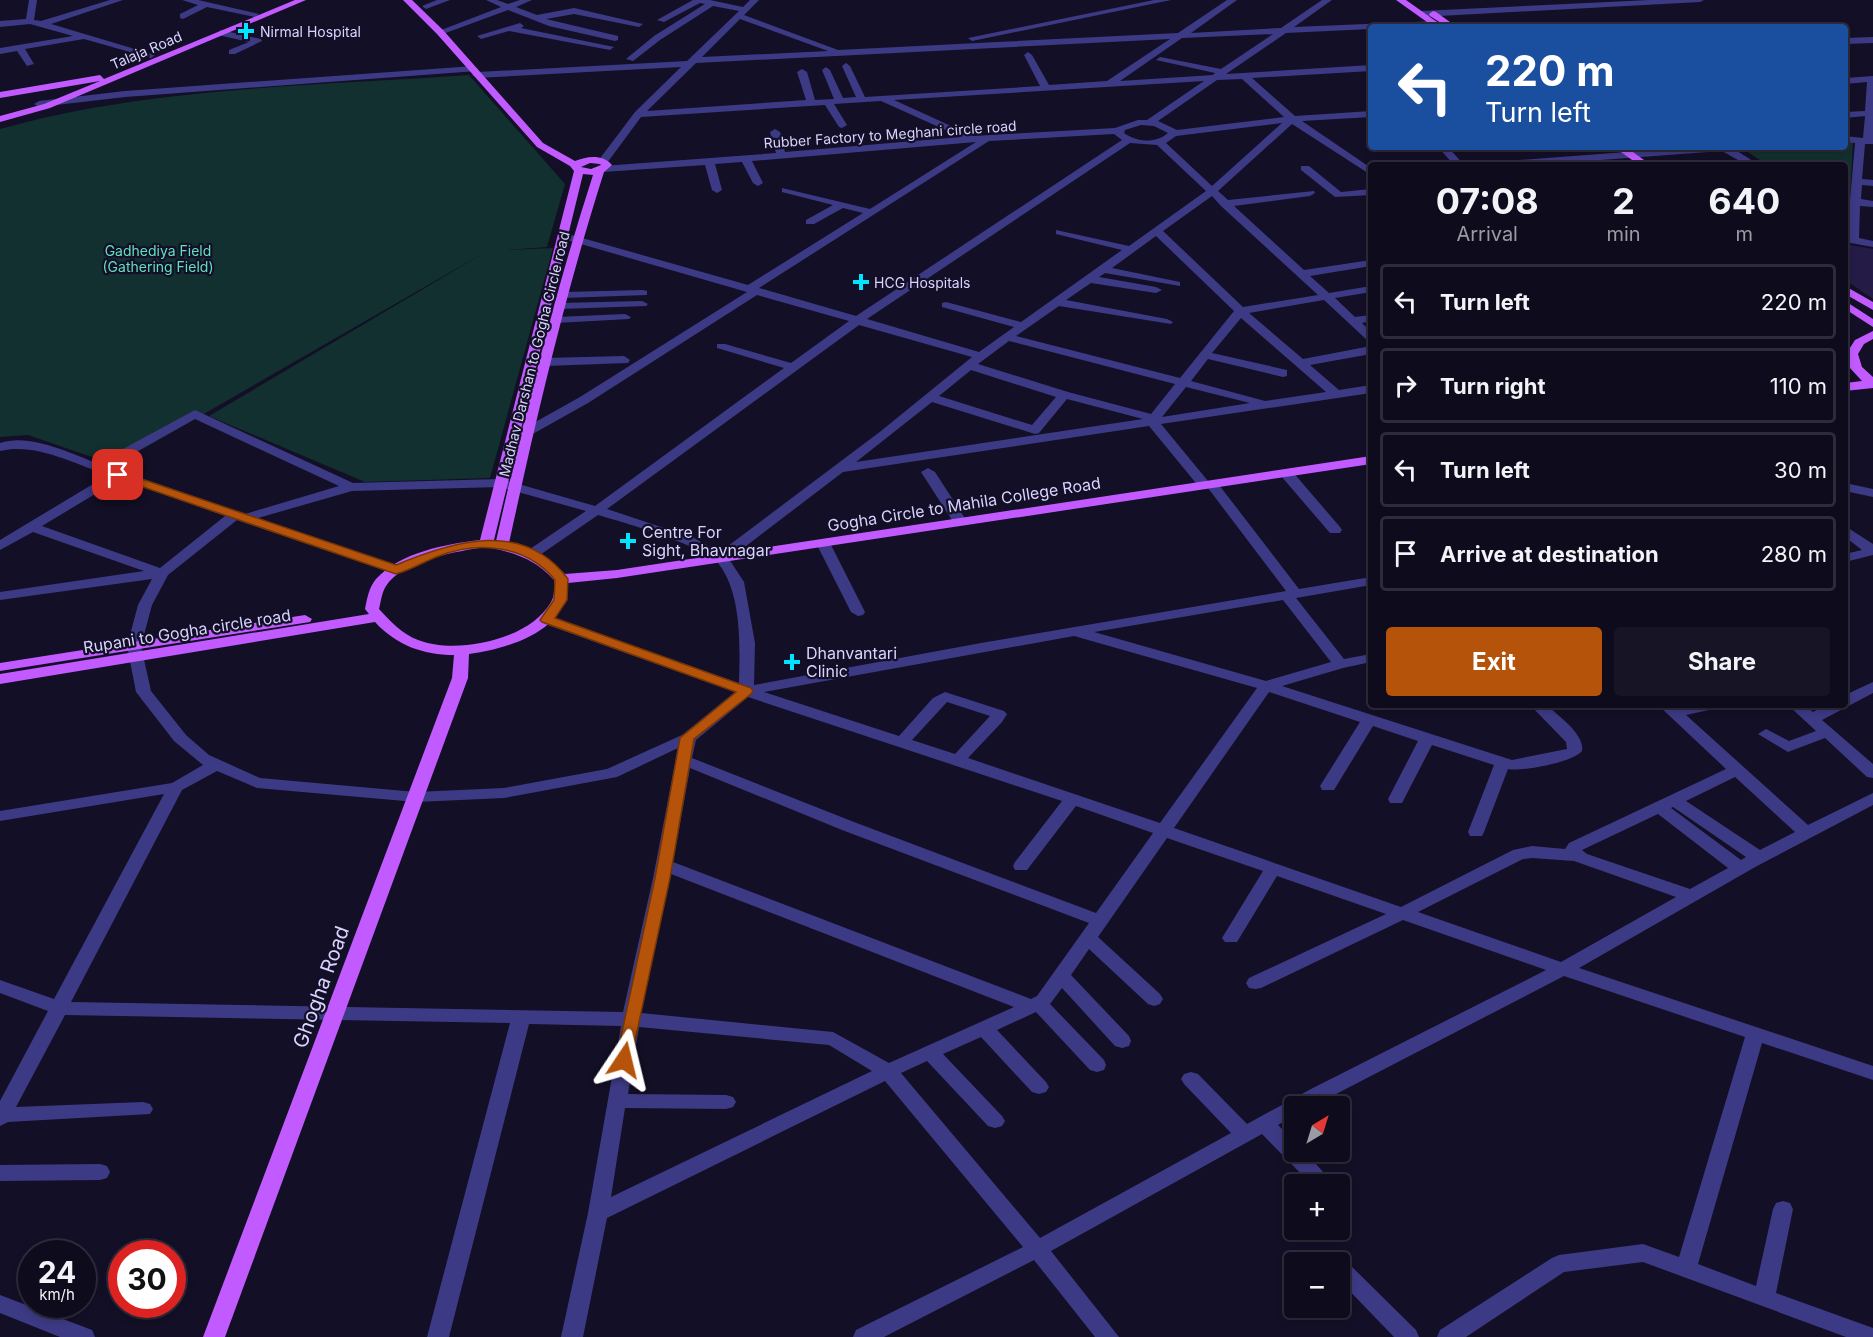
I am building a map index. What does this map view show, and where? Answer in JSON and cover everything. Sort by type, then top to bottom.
[{"type":"main road","name":"Talaja Road","points":[[0,119],[57,102],[151,54],[291,0]]},
{"type":"main road","name":"Talaja Road","points":[[0,114],[39,104],[95,81],[111,79],[302,0]]},
{"type":"main road","points":[[407,0],[444,31]]},
{"type":"main road","points":[[1400,0],[1435,21]]},
{"type":"main road","points":[[1413,0],[1435,21]]},
{"type":"main road","points":[[423,3],[540,145],[593,165]]},
{"type":"main road","points":[[0,97],[95,81]]},
{"type":"main road","name":"Madhav Darshan to Gogha Circle road","points":[[502,546],[513,440],[564,236],[593,165]]},
{"type":"main road","name":"Madhav Darshan to Gogha Circle road","points":[[486,543],[527,432],[577,240],[593,165]]},
{"type":"main road","points":[[1848,291],[1873,307]]},
{"type":"main road","points":[[1848,306],[1873,324]]},
{"type":"main road","points":[[1872,383],[1856,368],[1852,354],[1859,342],[1873,334]]},
{"type":"main road","points":[[1848,387],[1872,383]]},
{"type":"main road","name":"Gogha Circle to Mahila College Road","points":[[561,579],[722,558],[959,520],[1368,460]]},
{"type":"main road","points":[[486,543],[532,554],[550,566],[561,579],[561,600],[547,620],[520,636],[493,645],[462,650],[415,645],[390,631],[375,613],[379,584],[396,570],[439,551],[486,543]]},
{"type":"main road","name":"Rupani to Gogha circle road","points":[[0,679],[135,652],[375,613]]},
{"type":"main road","name":"Ghogha Road","points":[[214,1337],[460,678],[462,650]]},
{"type":"main road","name":"Rupani to Gogha circle road","points":[[0,667],[135,652]]},
{"type":"street","points":[[33,0],[36,22]]},
{"type":"street","points":[[0,26],[36,22],[119,0]]},
{"type":"street","points":[[186,0],[255,14]]},
{"type":"street","points":[[215,6],[231,0]]},
{"type":"street","points":[[423,3],[446,0]]},
{"type":"street","points":[[490,0],[537,19],[613,42],[510,29]]},
{"type":"street","points":[[444,31],[528,0]]},
{"type":"street","points":[[661,20],[698,0],[742,13],[843,53]]},
{"type":"street","points":[[593,165],[614,149],[616,142],[638,114],[755,0]]},
{"type":"street","points":[[977,42],[1088,15],[1167,0]]},
{"type":"street","points":[[1109,84],[1233,0]]},
{"type":"street","points":[[532,554],[597,510],[858,320],[1100,158],[1123,136],[1125,125],[1149,122],[1328,0]]},
{"type":"street","points":[[1484,0],[1496,10]]},
{"type":"street","points":[[1392,24],[1435,21],[1496,10],[1580,3],[1700,0]]},
{"type":"street","points":[[630,59],[657,38],[711,3]]},
{"type":"street","points":[[183,16],[206,4]]},
{"type":"street","points":[[1070,5],[1088,15]]},
{"type":"street","points":[[481,36],[537,19],[574,11],[639,24]]},
{"type":"street","points":[[36,22],[151,54]]},
{"type":"street","points":[[39,104],[125,94],[286,81],[912,50],[977,42],[1279,32],[1368,26]]},
{"type":"street","points":[[221,33],[258,41],[232,52]]},
{"type":"street","points":[[0,51],[84,36]]},
{"type":"street","points":[[1848,41],[1873,40]]},
{"type":"street","points":[[19,47],[30,63]]},
{"type":"street","points":[[1028,55],[1046,88]]},
{"type":"street","points":[[1163,64],[1216,76]]},
{"type":"street","points":[[846,66],[862,101]]},
{"type":"street","points":[[638,114],[1368,68]]},
{"type":"street","points":[[826,70],[840,102]]},
{"type":"street","points":[[802,72],[812,104]]},
{"type":"street","points":[[1244,76],[1292,119],[1368,170]]},
{"type":"street","points":[[1848,81],[1873,79],[1867,142],[1852,203],[1849,239],[1873,244]]},
{"type":"street","points":[[884,99],[938,125],[982,139]]},
{"type":"street","points":[[828,103],[842,125]]},
{"type":"street","points":[[1100,158],[1142,142],[1159,142],[1171,137],[1168,129],[1173,106]]},
{"type":"street","points":[[1848,115],[1871,111]]},
{"type":"street","points":[[1149,122],[1168,129],[1368,114]]},
{"type":"street","points":[[722,558],[1006,337],[1211,192],[1292,119]]},
{"type":"street","points":[[775,132],[780,155]]},
{"type":"street","name":"Rubber Factory to Meghani circle road","points":[[593,165],[663,165],[982,139],[1078,134],[1123,136],[1142,142]]},
{"type":"street","points":[[513,440],[585,400],[982,139]]},
{"type":"street","points":[[1848,140],[1867,142]]},
{"type":"street","points":[[1159,142],[1368,335]]},
{"type":"street","points":[[1446,150],[1456,162]]},
{"type":"street","points":[[1553,162],[1632,151],[1645,160],[1705,150]]},
{"type":"street","points":[[1728,150],[1749,162]]},
{"type":"street","points":[[745,158],[758,183]]},
{"type":"street","points":[[709,161],[717,190]]},
{"type":"street","points":[[1305,168],[1339,195],[1368,192]]},
{"type":"street","points":[[1857,181],[1873,183]]},
{"type":"street","points":[[786,190],[871,212]]},
{"type":"street","points":[[1225,204],[1310,194]]},
{"type":"street","points":[[1852,203],[1873,204]]},
{"type":"street","points":[[810,222],[841,205]]},
{"type":"street","points":[[1156,231],[1240,311],[1336,394]]},
{"type":"street","points":[[1060,232],[1130,249]]},
{"type":"street","points":[[564,236],[981,356]]},
{"type":"street","points":[[1301,274],[1368,263]]},
{"type":"street","points":[[1101,270],[1176,284]]},
{"type":"street","points":[[1089,279],[1156,290]]},
{"type":"street","points":[[1154,420],[1240,311],[1368,289]]},
{"type":"street","points":[[561,301],[642,299]]},
{"type":"street","points":[[1056,302],[1167,322]]},
{"type":"street","points":[[946,305],[1022,326]]},
{"type":"street","points":[[556,320],[624,317]]},
{"type":"street","points":[[1353,321],[1368,318]]},
{"type":"street","points":[[1006,337],[1267,404]]},
{"type":"street","points":[[721,346],[792,367]]},
{"type":"street","points":[[1301,363],[1368,351]]},
{"type":"street","points":[[1205,355],[1283,372]]},
{"type":"street","points":[[545,362],[624,360]]},
{"type":"street","points":[[968,366],[1154,420],[1208,485],[1340,664]]},
{"type":"street","points":[[840,468],[1154,420],[1336,394],[1368,392]]},
{"type":"street","points":[[930,397],[1035,429],[1064,395]]},
{"type":"street","points":[[98,468],[195,414],[351,487]]},
{"type":"street","points":[[0,447],[9,444],[32,445],[396,570]]},
{"type":"street","points":[[928,472],[959,520]]},
{"type":"street","points":[[1286,473],[1335,530]]},
{"type":"street","points":[[0,546],[118,475]]},
{"type":"street","points":[[746,691],[748,643],[737,582],[722,558],[689,541],[597,510],[509,485],[351,487],[239,516],[162,573],[145,605],[135,652],[144,692],[180,738],[203,759],[257,783],[416,797],[504,794],[611,773],[688,738],[746,691],[1075,631],[1368,582]]},
{"type":"street","points":[[1848,488],[1873,494]]},
{"type":"street","points":[[31,527],[162,573]]},
{"type":"street","points":[[1848,532],[1873,538]]},
{"type":"street","points":[[1848,532],[1873,551]]},
{"type":"street","points":[[823,543],[858,612]]},
{"type":"street","points":[[1848,557],[1873,551]]},
{"type":"street","points":[[0,596],[162,573]]},
{"type":"street","points":[[547,620],[746,691],[1072,799],[1563,969],[1873,1072]]},
{"type":"street","points":[[1075,631],[1266,686],[1502,764],[1517,766],[1574,751],[1573,740],[1542,708]]},
{"type":"street","points":[[598,1213],[888,1071],[1043,1001],[1266,686],[1340,664],[1368,659]]},
{"type":"street","points":[[1848,700],[1873,687]]},
{"type":"street","points":[[902,742],[938,701],[945,697],[999,714],[957,761]]},
{"type":"street","points":[[1799,708],[1873,772]]},
{"type":"street","points":[[1811,719],[1832,708]]},
{"type":"street","points":[[1670,709],[1806,833]]},
{"type":"street","points":[[1328,786],[1369,720]]},
{"type":"street","points":[[1766,734],[1788,747],[1827,732]]},
{"type":"street","points":[[572,1337],[598,1213],[631,1019],[665,865],[688,738]]},
{"type":"street","points":[[1396,799],[1427,739]]},
{"type":"street","points":[[684,760],[848,826],[1100,921]]},
{"type":"street","points":[[1476,832],[1502,764]]},
{"type":"street","points":[[0,816],[176,787],[216,765]]},
{"type":"street","points":[[1576,856],[1573,852],[1575,847],[1737,770]]},
{"type":"street","points":[[1,1117],[176,787]]},
{"type":"street","points":[[864,1337],[1037,1249],[1264,1123],[1563,969],[1740,868],[1873,798]]},
{"type":"street","points":[[1021,866],[1072,799]]},
{"type":"street","points":[[1666,804],[1759,858]]},
{"type":"street","points":[[1666,804],[1740,868]]},
{"type":"street","points":[[1254,983],[1403,913],[1519,854],[1532,852],[1576,856],[1691,896]]},
{"type":"street","points":[[665,865],[1035,1004],[1097,1065]]},
{"type":"street","points":[[1231,938],[1272,868]]},
{"type":"street","points":[[1088,938],[1154,999]]},
{"type":"street","points":[[1060,976],[1122,1041]]},
{"type":"street","points":[[0,986],[60,1008],[631,1019],[833,1039],[888,1071],[1108,1337]]},
{"type":"street","points":[[438,1337],[521,1017]]},
{"type":"street","points":[[984,1028],[1039,1087]]},
{"type":"street","points":[[1686,1269],[1755,1033]]},
{"type":"street","points":[[930,1052],[995,1121]]},
{"type":"street","points":[[1191,1078],[1245,1134]]},
{"type":"street","points":[[617,1101],[726,1102]]},
{"type":"street","points":[[1,1117],[144,1109]]},
{"type":"street","points":[[1264,1123],[1314,1174]]},
{"type":"street","points":[[0,1173],[100,1172]]},
{"type":"street","points":[[1764,1297],[1784,1209]]},
{"type":"street","points":[[1448,1337],[1559,1264],[1643,1253],[1871,1337]]},
{"type":"street","points":[[1350,1278],[1408,1337]]},
{"type":"street","points":[[0,1304],[84,1337]]},
{"type":"green space","name":"Gadhediya Field (Gathering Field)","points":[[469,75],[565,184],[547,247],[506,250],[553,248],[490,478],[365,482],[209,416],[489,250],[115,465],[28,435],[0,437],[0,129],[56,115],[173,96],[232,90]]},
{"type":"green space","points":[[1853,142],[1850,201],[1848,201],[1848,162],[1763,162],[1745,150],[1848,150],[1848,143]]},
{"type":"building","points":[[1848,245],[1873,249],[1873,299],[1848,282]]},
{"type":"place","name":"Nirmal Hospital","points":[[246,31]]},
{"type":"place","name":"HCG Hospitals","points":[[861,282]]},
{"type":"place","name":"Centre For Sight, Bhavnagar","points":[[628,541]]},
{"type":"place","name":"Dhanvantari Clinic","points":[[792,662]]},
{"type":"route","points":[[118,475],[396,570],[439,551],[486,543],[532,554],[550,566],[561,579],[561,600],[547,620],[746,691],[688,738],[624,1060]]}]
